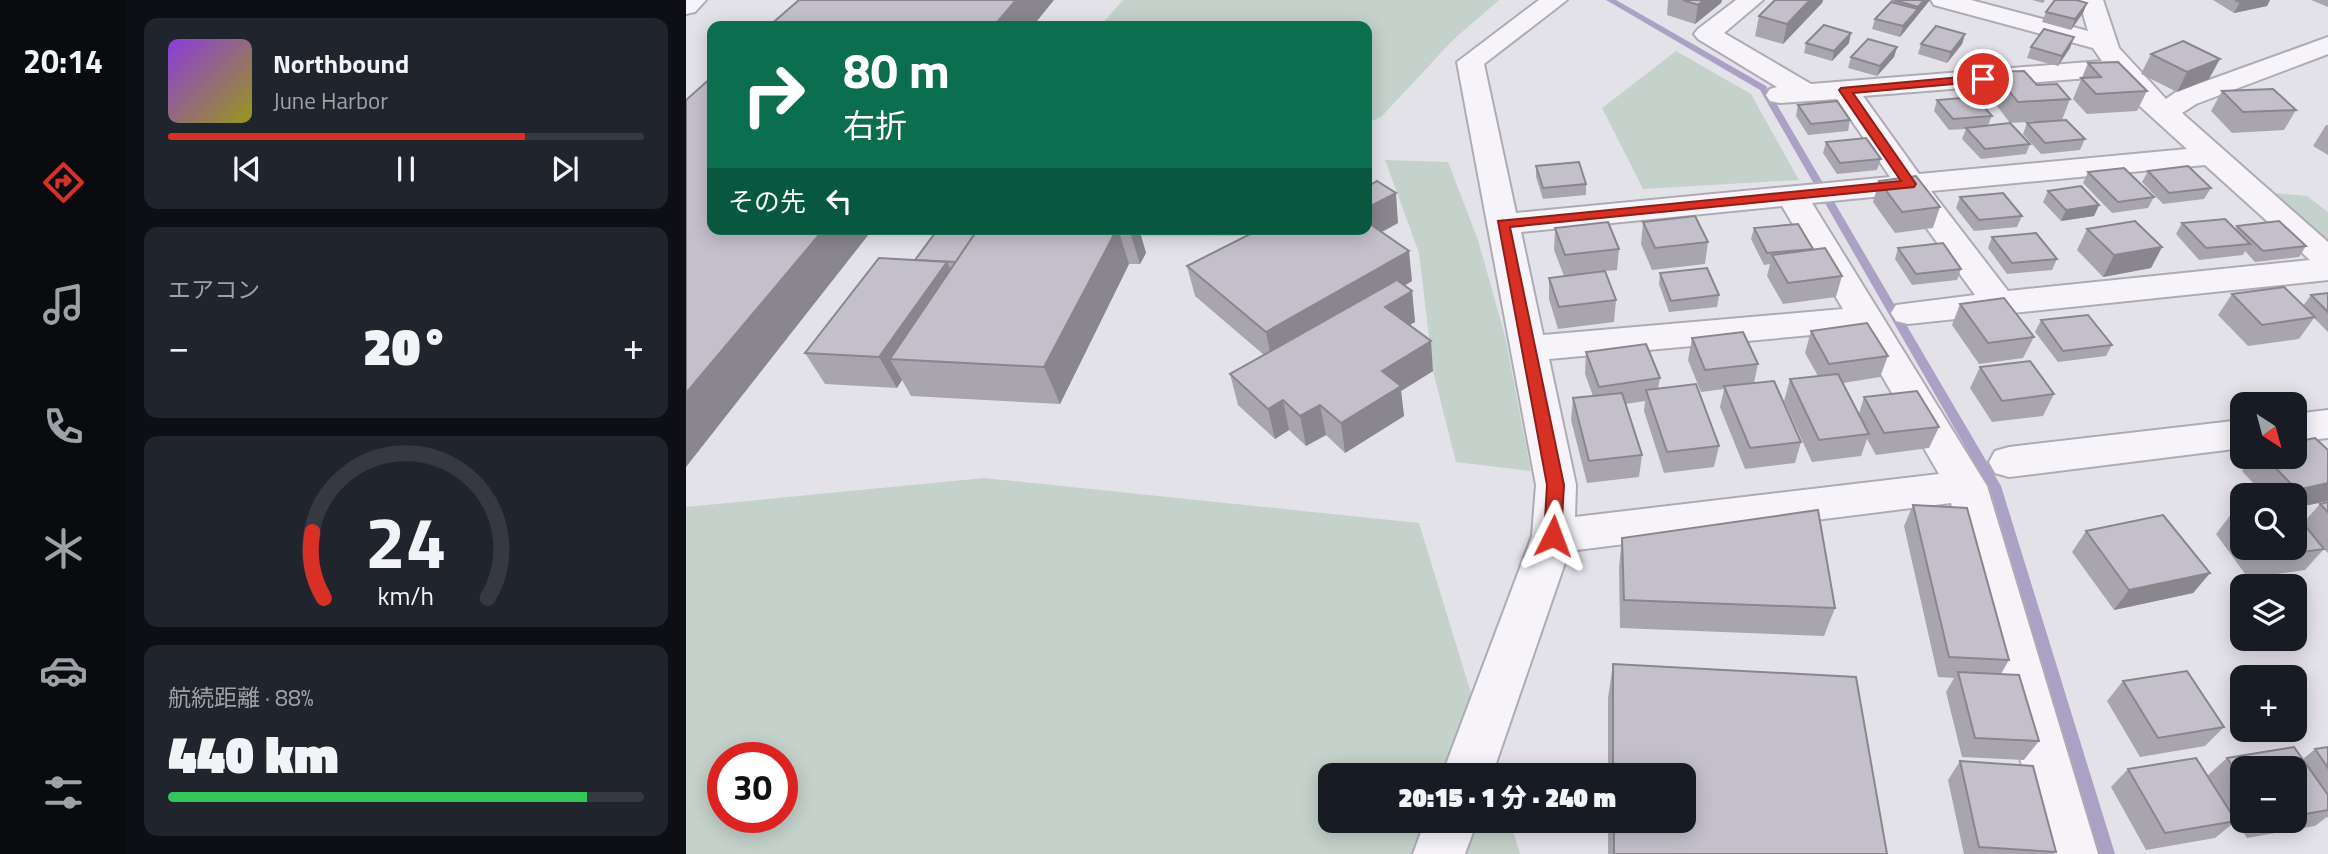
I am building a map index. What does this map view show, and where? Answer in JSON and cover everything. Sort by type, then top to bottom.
[{"type":"street","points":[[686,7],[694,0]]},
{"type":"street","points":[[1471,763],[1553,536],[1556,485],[1470,62],[1555,0]]},
{"type":"street","points":[[1751,0],[1707,34],[1793,94],[2121,68]]},
{"type":"street","points":[[1943,0],[2105,43]]},
{"type":"street","points":[[2091,0],[2105,43],[2141,92],[2328,259]]},
{"type":"street","points":[[2164,113],[2186,98],[2328,45]]},
{"type":"street","points":[[2260,96],[2288,82],[2328,71]]},
{"type":"street","points":[[1845,90],[1910,184],[1999,303]]},
{"type":"street","points":[[1503,224],[2212,155]]},
{"type":"street","points":[[1792,196],[1966,486],[2072,854]]},
{"type":"street","points":[[1908,313],[2328,269]]},
{"type":"street","points":[[1528,349],[1866,319]]},
{"type":"street","points":[[2307,426],[2328,424]]},
{"type":"street","points":[[2010,462],[2230,435]]},
{"type":"street","points":[[1553,536],[1966,486]]},
{"type":"street","points":[[1439,854],[1447,833]]},
{"type":"shaded area","points":[[1123,0],[1499,0],[1453,40],[1381,117],[1372,121],[1372,21],[1104,21]]},
{"type":"shaded area","points":[[1676,51],[1751,94],[1799,180],[1643,189],[1602,108]]},
{"type":"shaded area","points":[[1385,160],[1448,162],[1478,240],[1505,336],[1531,471],[1456,462],[1433,371],[1419,253]]},
{"type":"shaded area","points":[[2252,191],[2307,196],[2328,212],[2328,258]]},
{"type":"shaded area","points":[[1019,235],[1243,235],[1242,236]]},
{"type":"shaded area","points":[[984,478],[1419,523],[1492,763],[1318,763],[1318,833],[1514,833],[1520,854],[686,854],[686,507]]},
{"type":"building","points":[[799,0],[1016,0],[998,21],[775,21]]},
{"type":"building","points":[[1683,0],[1704,0],[1698,5]]},
{"type":"building","points":[[1775,0],[1810,0],[1787,24],[1759,16]]},
{"type":"building","points":[[1894,0],[1924,0],[1918,7]]},
{"type":"building","points":[[2055,0],[2087,3],[2075,19],[2046,12]]},
{"type":"building","points":[[1891,2],[1918,9],[1903,26],[1875,19]]},
{"type":"building","points":[[1824,25],[1851,33],[1834,51],[1806,43]]},
{"type":"building","points":[[1936,26],[1965,34],[1951,52],[1921,44]]},
{"type":"building","points":[[2044,29],[2074,37],[2062,56],[2031,47]]},
{"type":"building","points":[[1868,39],[1897,47],[1880,66],[1851,57]]},
{"type":"building","points":[[2183,41],[2220,59],[2187,72],[2151,54]]},
{"type":"building","points":[[2118,62],[2147,91],[2096,94],[2081,78],[2101,77],[2088,63]]},
{"type":"building","points":[[2024,71],[2037,85],[2057,84],[2070,99],[2018,102],[1994,72]]},
{"type":"building","points":[[707,81],[707,235],[819,235],[686,393],[686,100]]},
{"type":"building","points":[[2273,89],[2296,110],[2243,112],[2222,91]]},
{"type":"building","points":[[1975,97],[1992,116],[1953,119],[1937,100]]},
{"type":"building","points":[[1837,101],[1850,120],[1811,124],[1798,105]]},
{"type":"building","points":[[2066,120],[2085,139],[2045,143],[2027,123]]},
{"type":"building","points":[[2010,123],[2030,144],[1985,149],[1966,128]]},
{"type":"building","points":[[1866,138],[1881,159],[1840,163],[1826,142]]},
{"type":"building","points":[[1579,162],[1586,184],[1543,188],[1536,166]]},
{"type":"building","points":[[2188,166],[2211,188],[2169,193],[2148,171]]},
{"type":"building","points":[[2124,168],[2154,197],[2118,202],[2088,172]]},
{"type":"building","points":[[1916,176],[1940,207],[1902,212],[1879,181]]},
{"type":"building","points":[[1377,181],[1396,193],[1372,205],[1372,184]]},
{"type":"building","points":[[2081,186],[2099,205],[2066,210],[2048,191]]},
{"type":"building","points":[[2003,193],[2022,216],[1979,220],[1960,197]]},
{"type":"building","points":[[1695,216],[1708,242],[1655,248],[1643,222]]},
{"type":"building","points":[[2225,219],[2250,244],[2206,248],[2182,223]]},
{"type":"building","points":[[2135,221],[2162,247],[2114,255],[2087,229]]},
{"type":"building","points":[[2279,221],[2306,246],[2263,251],[2237,226]]},
{"type":"building","points":[[1608,222],[1619,249],[1565,255],[1555,228]]},
{"type":"building","points":[[1798,224],[1813,249],[1767,253],[1754,228]]},
{"type":"building","points":[[1372,225],[1409,251],[1266,332],[1187,266],[1248,235],[1372,235]]},
{"type":"building","points":[[2036,233],[2057,259],[2012,263],[1992,237]]},
{"type":"building","points":[[934,235],[974,235],[956,262],[915,260]]},
{"type":"building","points":[[974,235],[1114,235],[1044,367],[890,359]]},
{"type":"building","points":[[1943,243],[1961,269],[1916,274],[1898,248]]},
{"type":"building","points":[[1825,248],[1842,276],[1788,283],[1772,255]]},
{"type":"building","points":[[879,258],[947,262],[879,357],[805,353]]},
{"type":"building","points":[[1707,268],[1719,295],[1671,301],[1660,273]]},
{"type":"building","points":[[1605,271],[1616,300],[1559,307],[1549,278]]},
{"type":"building","points":[[1397,280],[1412,291],[1385,307],[1431,341],[1382,371],[1401,386],[1341,423],[1320,405],[1300,416],[1283,400],[1268,409],[1230,374]]},
{"type":"building","points":[[2284,287],[2315,317],[2262,325],[2232,294]]},
{"type":"building","points":[[2328,293],[2328,312],[2311,295]]},
{"type":"building","points":[[2004,298],[2034,337],[1988,343],[1960,304]]},
{"type":"building","points":[[2088,315],[2112,345],[2063,351],[2041,320]]},
{"type":"building","points":[[1867,323],[1888,356],[1829,364],[1811,331]]},
{"type":"building","points":[[1743,332],[1758,364],[1705,370],[1692,338]]},
{"type":"building","points":[[1646,344],[1660,378],[1599,387],[1586,352]]},
{"type":"building","points":[[2030,361],[2054,394],[2002,401],[1980,367]]},
{"type":"building","points":[[1838,374],[1869,434],[1819,440],[1790,379]]},
{"type":"building","points":[[1774,381],[1801,442],[1750,448],[1724,386]]},
{"type":"building","points":[[1696,384],[1719,446],[1667,452],[1646,390]]},
{"type":"building","points":[[1917,391],[1939,427],[1884,433],[1864,397]]},
{"type":"building","points":[[1622,393],[1642,455],[1589,461],[1573,398]]},
{"type":"building","points":[[2315,438],[2328,450],[2328,483],[2307,488],[2307,483],[2290,483],[2277,469],[2307,469],[2307,440]]},
{"type":"building","points":[[2328,502],[2328,512],[2320,504]]},
{"type":"building","points":[[1913,505],[1967,508],[2009,660],[1949,657]]},
{"type":"building","points":[[1818,510],[1835,608],[1624,600],[1622,538]]},
{"type":"building","points":[[2163,515],[2210,573],[2129,590],[2086,531]]},
{"type":"building","points":[[2307,528],[2324,549],[2307,551]]},
{"type":"building","points":[[1613,664],[1856,677],[1887,854],[1614,854],[1614,833],[1696,833],[1696,763],[1613,763]]},
{"type":"building","points":[[2187,671],[2224,727],[2158,738],[2123,681]]},
{"type":"building","points":[[1958,672],[2019,675],[2039,741],[1975,738]]},
{"type":"building","points":[[2294,747],[2300,756],[2239,756]]},
{"type":"building","points":[[2328,747],[2328,768],[2315,749]]},
{"type":"building","points":[[2196,758],[2230,812],[2230,822],[2165,833],[2128,769]]},
{"type":"building","points":[[1960,761],[2033,766],[2056,852],[1979,847]]},
{"type":"building","points":[[2307,765],[2328,795],[2328,810],[2307,814]]},
{"type":"waterway","points":[[1610,0],[1763,88],[1996,490],[2107,854]]},
{"type":"route","points":[[1553,536],[1556,485],[1503,224],[1910,184],[1845,90],[1983,79]]}]
